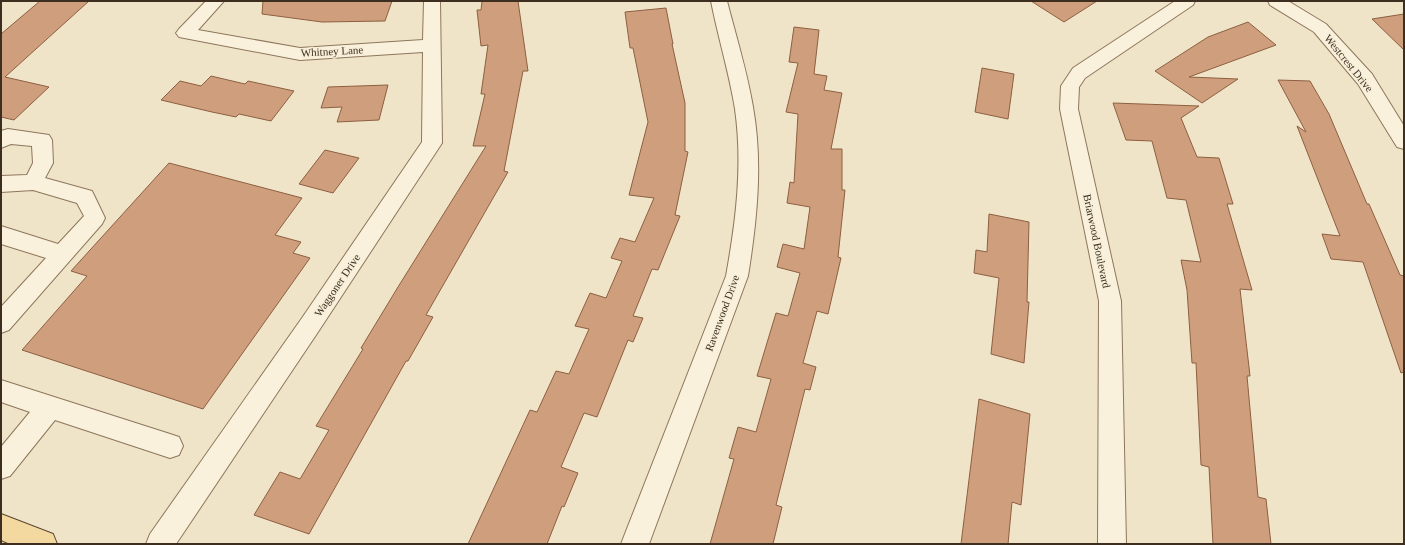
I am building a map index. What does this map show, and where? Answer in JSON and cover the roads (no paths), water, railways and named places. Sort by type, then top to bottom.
[{"type":"main road","points":[[1,527],[40,543]]},
{"type":"street","name":"Whitney Lane","points":[[216,1],[185,33],[300,54],[432,45]]},
{"type":"street","name":"Waggoner Drive","points":[[160,544],[310,325],[432,143],[432,1]]},
{"type":"street","name":"Ravenwood Drive","points":[[634,544],[736,276],[744,233],[748,172],[744,109],[719,1]]},
{"type":"street","name":"Briarwood Boulevard","points":[[1112,544],[1110,300],[1069,109],[1070,86],[1079,73],[1187,1]]},
{"type":"street","name":"Westcrest Drive","points":[[1276,1],[1320,28],[1365,79],[1404,142]]},
{"type":"street","points":[[1,142],[8,136],[42,140],[43,163],[33,182]]},
{"type":"street","points":[[1,184],[33,182],[85,197],[95,218],[5,312]]},
{"type":"street","points":[[1,235],[62,254]]},
{"type":"street","points":[[1,391],[49,408],[170,446]]},
{"type":"street","points":[[1,467],[49,408]]}]
